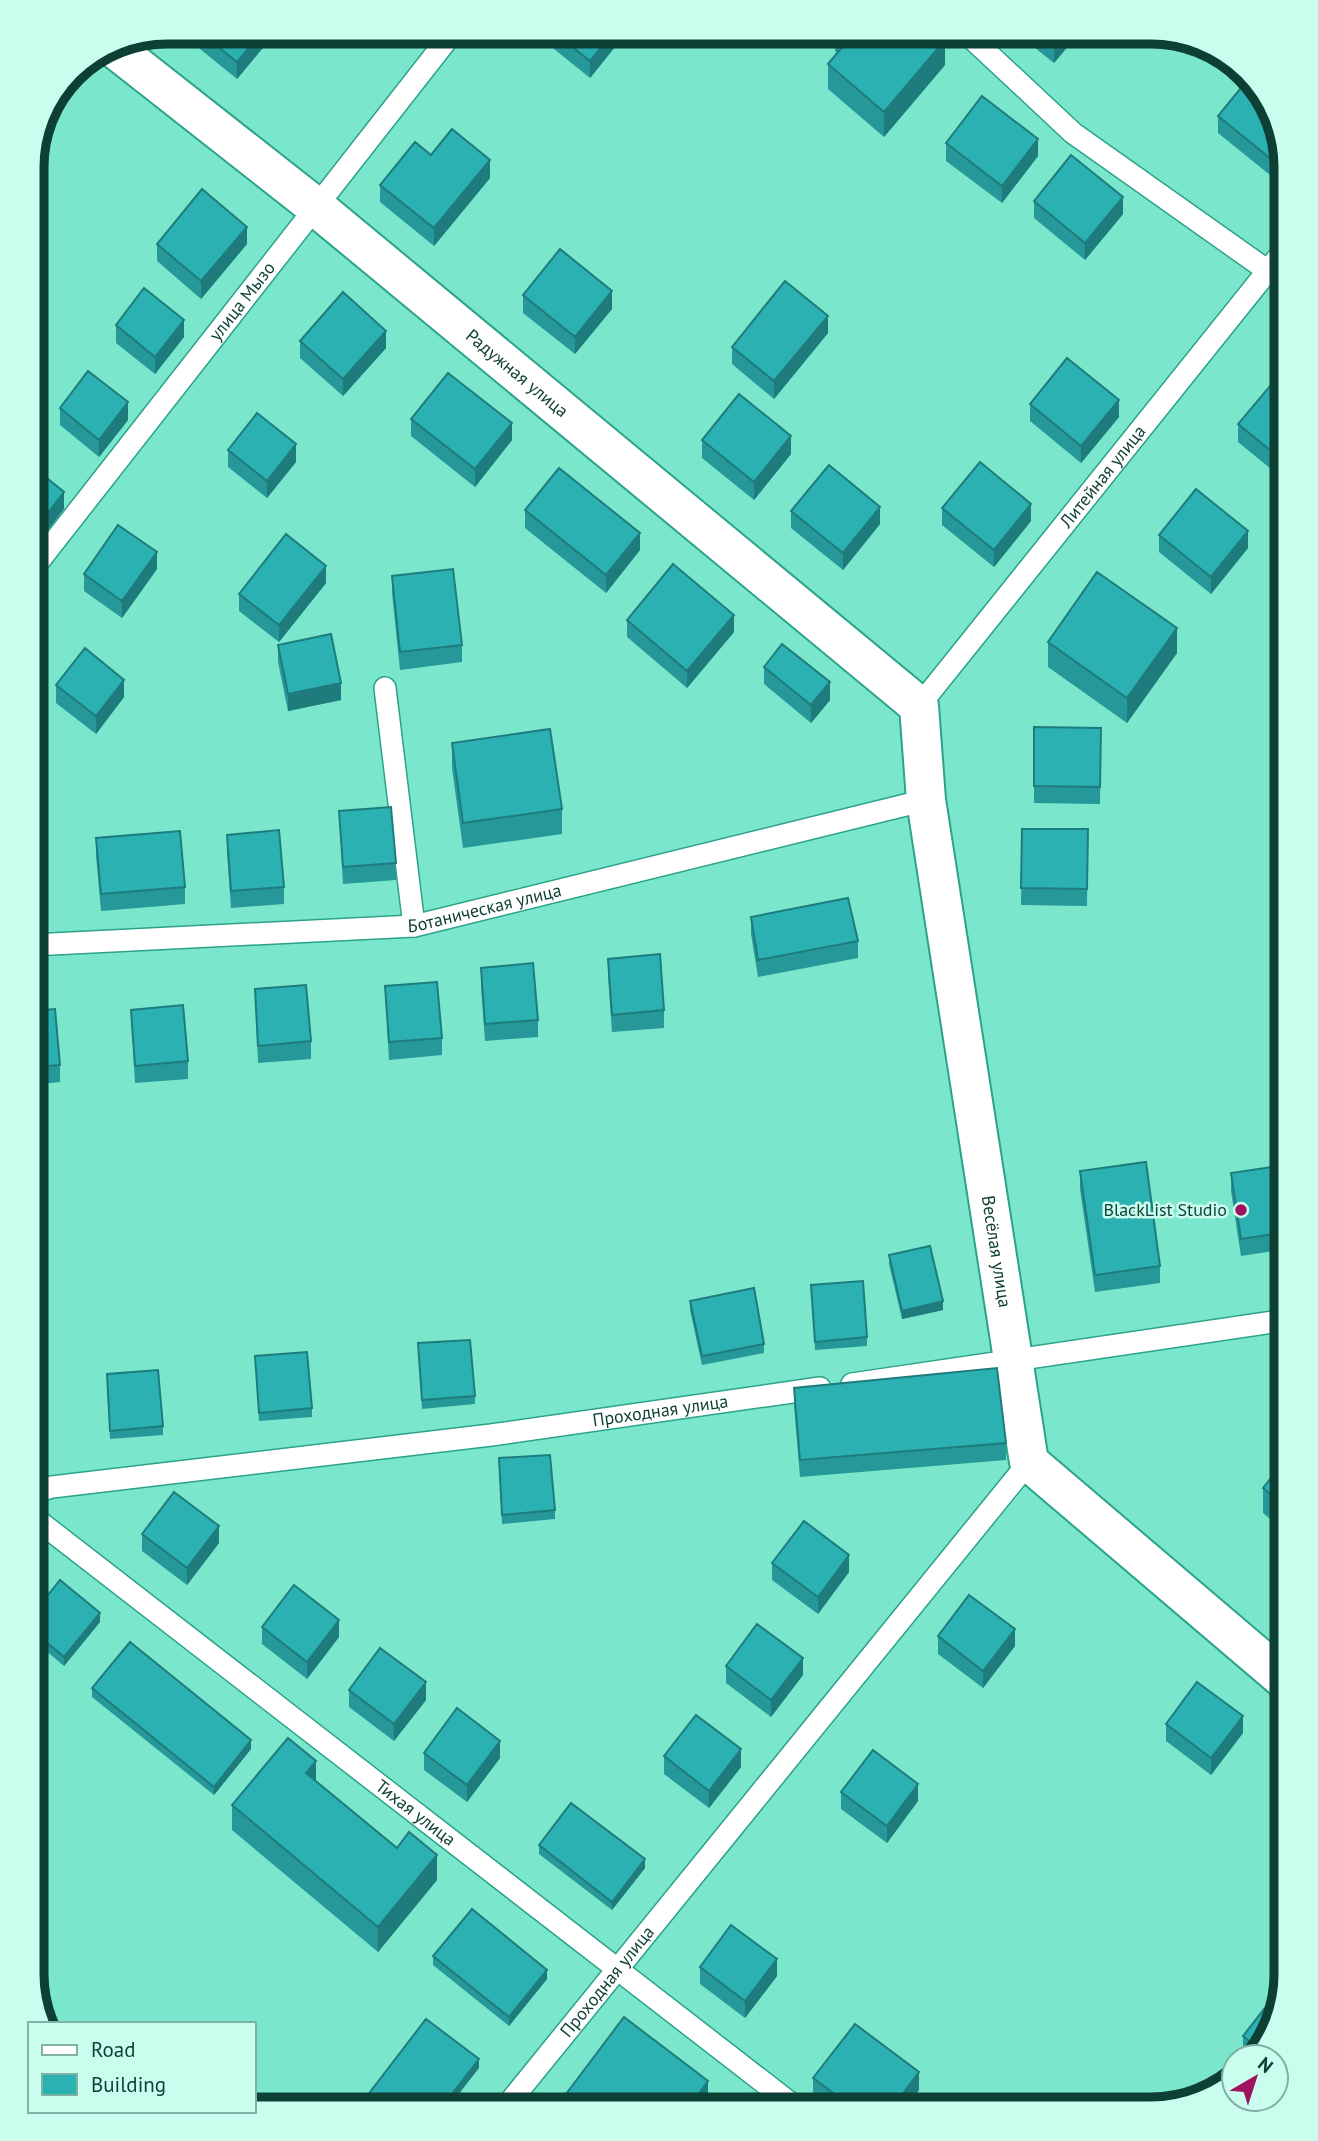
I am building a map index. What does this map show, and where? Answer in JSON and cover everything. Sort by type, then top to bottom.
[{"type":"street","name":"Радужная улица","points":[[120,53],[316,207],[919,706]]},
{"type":"street","name":"Весёлая улица","points":[[919,706],[926,800],[1029,1462]]},
{"type":"street","points":[[1029,1462],[1274,1671]]},
{"type":"lane","name":"улица Мызо","points":[[44,555],[444,44]]},
{"type":"lane","points":[[978,44],[1073,133],[1268,271]]},
{"type":"lane","name":"Литейная улица","points":[[919,706],[1274,263]]},
{"type":"lane","points":[[385,688],[414,926]]},
{"type":"lane","name":"Ботаническая улица","points":[[44,944],[414,926],[926,800]]},
{"type":"lane","name":"Проходная улица","points":[[44,1489],[491,1435],[1274,1323]]},
{"type":"lane","name":"Проходная улица","points":[[514,2097],[1029,1462]]},
{"type":"lane","name":"Тихая улица","points":[[44,1525],[783,2097]]},
{"type":"building","points":[[215,44],[252,44],[237,62]]},
{"type":"building","points":[[569,44],[604,44],[590,61]]},
{"type":"building","points":[[845,44],[942,44],[884,112],[828,64]]},
{"type":"building","points":[[1243,85],[1262,112],[1273,154],[1270,158],[1218,116]]},
{"type":"building","points":[[982,96],[1038,139],[1002,186],[946,143]]},
{"type":"building","points":[[452,129],[490,160],[434,228],[380,185],[415,142],[431,155]]},
{"type":"building","points":[[1071,155],[1123,197],[1085,243],[1034,201]]},
{"type":"building","points":[[202,189],[247,227],[201,281],[157,244]]},
{"type":"building","points":[[560,249],[612,291],[575,337],[523,295]]},
{"type":"building","points":[[785,281],[828,316],[774,381],[732,347]]},
{"type":"building","points":[[144,288],[184,320],[155,357],[116,325]]},
{"type":"building","points":[[343,292],[386,331],[343,379],[300,341]]},
{"type":"building","points":[[1067,358],[1119,400],[1081,446],[1030,404]]},
{"type":"building","points":[[88,371],[128,402],[99,440],[60,408]]},
{"type":"building","points":[[448,373],[512,423],[475,469],[411,419]]},
{"type":"building","points":[[1274,381],[1274,453],[1238,424]]},
{"type":"building","points":[[739,394],[791,436],[754,482],[702,440]]},
{"type":"building","points":[[257,413],[296,444],[267,481],[228,450]]},
{"type":"building","points":[[980,462],[1031,504],[994,550],[942,508]]},
{"type":"building","points":[[829,465],[880,507],[843,553],[791,511]]},
{"type":"building","points":[[559,468],[640,533],[606,575],[525,510]]},
{"type":"building","points":[[44,476],[64,492],[44,518]]},
{"type":"building","points":[[1196,489],[1248,531],[1211,577],[1159,535]]},
{"type":"building","points":[[118,525],[157,552],[122,601],[84,574]]},
{"type":"building","points":[[286,534],[326,566],[279,625],[239,594]]},
{"type":"building","points":[[673,564],[734,615],[687,671],[627,620]]},
{"type":"building","points":[[453,569],[462,645],[400,652],[392,576]]},
{"type":"building","points":[[1097,572],[1177,628],[1127,698],[1048,642]]},
{"type":"building","points":[[331,634],[341,683],[288,694],[278,645]]},
{"type":"building","points":[[782,644],[830,682],[811,705],[764,667]]},
{"type":"building","points":[[85,648],[124,680],[96,716],[56,685]]},
{"type":"building","points":[[1034,727],[1101,728],[1100,787],[1034,786]]},
{"type":"building","points":[[550,729],[562,809],[463,823],[452,743]]},
{"type":"building","points":[[391,807],[396,863],[343,867],[339,811]]},
{"type":"building","points":[[1022,829],[1088,829],[1087,889],[1021,888]]},
{"type":"building","points":[[279,830],[284,887],[231,891],[227,835]]},
{"type":"building","points":[[180,831],[185,887],[101,894],[96,838]]},
{"type":"building","points":[[848,898],[858,941],[758,960],[751,917]]},
{"type":"building","points":[[660,954],[664,1010],[612,1015],[608,959]]},
{"type":"building","points":[[533,963],[538,1020],[485,1024],[481,968]]},
{"type":"building","points":[[437,982],[442,1038],[389,1042],[385,986]]},
{"type":"building","points":[[306,985],[311,1041],[258,1046],[255,989]]},
{"type":"building","points":[[183,1005],[188,1061],[135,1066],[131,1010]]},
{"type":"building","points":[[55,1009],[60,1065],[44,1066],[44,1010]]},
{"type":"building","points":[[1146,1162],[1160,1266],[1095,1275],[1080,1171]]},
{"type":"building","points":[[1274,1167],[1274,1234],[1241,1239],[1231,1173]]},
{"type":"building","points":[[930,1246],[943,1301],[902,1311],[889,1255]]},
{"type":"building","points":[[863,1281],[867,1337],[815,1342],[811,1285]]},
{"type":"building","points":[[754,1288],[764,1344],[702,1356],[690,1301]]},
{"type":"building","points":[[470,1340],[475,1396],[422,1400],[418,1343]]},
{"type":"building","points":[[307,1352],[312,1408],[259,1413],[255,1356]]},
{"type":"building","points":[[997,1368],[1006,1443],[800,1460],[794,1388]]},
{"type":"building","points":[[158,1370],[163,1426],[110,1431],[107,1374]]},
{"type":"building","points":[[550,1455],[555,1510],[502,1515],[499,1458]]},
{"type":"building","points":[[1274,1474],[1274,1497],[1263,1488]]},
{"type":"building","points":[[174,1492],[219,1526],[187,1568],[142,1534]]},
{"type":"building","points":[[804,1521],[849,1555],[818,1597],[772,1563]]},
{"type":"building","points":[[60,1580],[100,1613],[64,1657],[44,1640],[44,1600]]},
{"type":"building","points":[[294,1585],[339,1620],[307,1662],[262,1627]]},
{"type":"building","points":[[969,1595],[1015,1629],[983,1671],[938,1636]]},
{"type":"building","points":[[757,1624],[803,1658],[771,1700],[726,1666]]},
{"type":"building","points":[[130,1642],[251,1740],[214,1787],[92,1688]]},
{"type":"building","points":[[380,1648],[426,1682],[394,1724],[349,1690]]},
{"type":"building","points":[[1197,1682],[1243,1716],[1211,1758],[1166,1724]]},
{"type":"building","points":[[457,1708],[500,1741],[467,1785],[424,1753]]},
{"type":"building","points":[[696,1715],[741,1749],[709,1791],[664,1756]]},
{"type":"building","points":[[288,1738],[316,1761],[306,1773],[397,1848],[409,1832],[437,1855],[378,1927],[232,1805]]},
{"type":"building","points":[[873,1750],[918,1784],[887,1826],[841,1792]]},
{"type":"building","points":[[571,1803],[645,1859],[612,1902],[539,1845]]},
{"type":"building","points":[[472,1909],[547,1970],[509,2017],[433,1956]]},
{"type":"building","points":[[731,1925],[777,1959],[745,2001],[700,1967]]},
{"type":"building","points":[[1271,2000],[1265,2021],[1252,2043],[1243,2036]]},
{"type":"building","points":[[624,2017],[708,2081],[696,2097],[564,2097]]},
{"type":"building","points":[[426,2019],[479,2059],[449,2097],[366,2097]]},
{"type":"building","points":[[855,2024],[919,2072],[900,2097],[839,2097],[813,2078]]},
{"type":"place","name":"BlackList Studio","points":[[1241,1210]]}]
